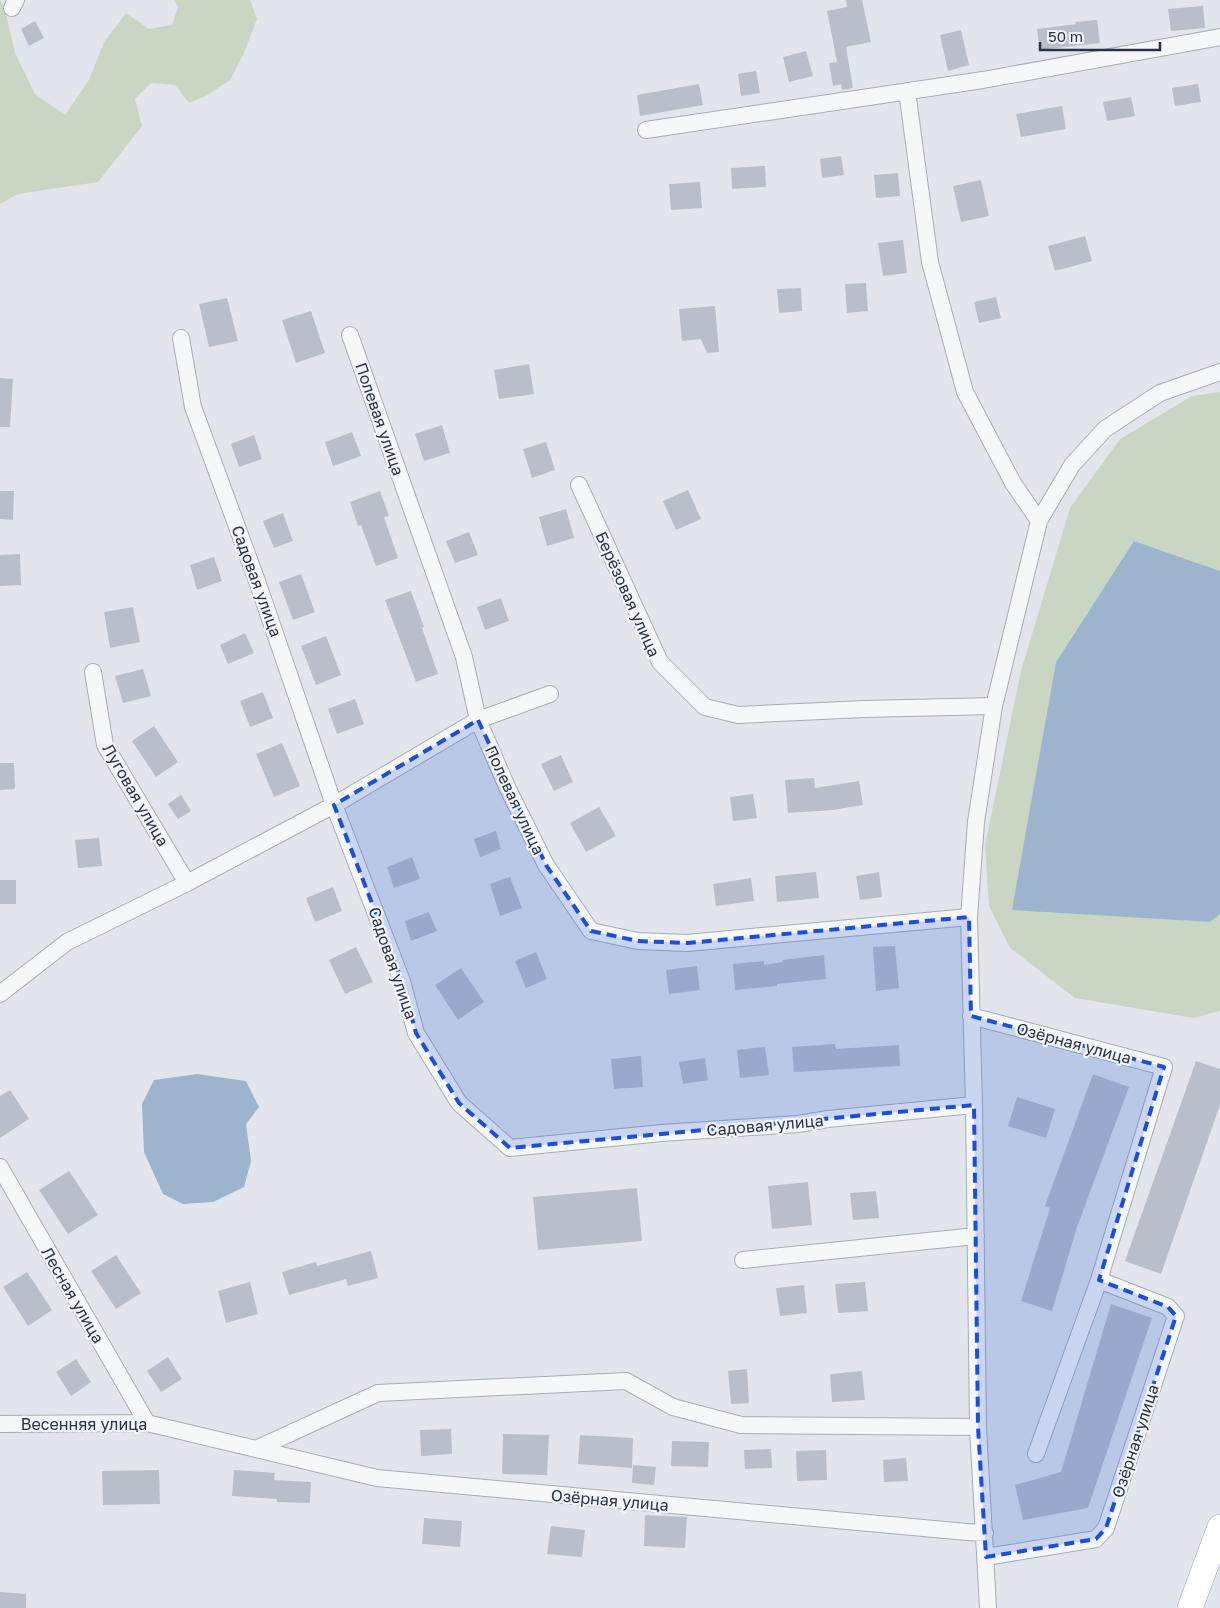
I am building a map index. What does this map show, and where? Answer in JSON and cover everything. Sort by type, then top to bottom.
[{"type":"main road","points":[[1190,1608],[1220,1527]]},
{"type":"street","points":[[646,130],[982,80],[1220,36]]},
{"type":"street","points":[[907,91],[930,262],[965,392],[1013,483],[1039,521]]},
{"type":"street","name":"Полевая улица","points":[[350,335],[464,657],[478,720],[508,788],[546,865],[591,931],[638,941],[687,944],[968,917]]},
{"type":"street","name":"Садовая улица","points":[[181,338],[193,407],[257,581],[334,805],[402,981],[416,1033],[459,1102],[510,1148],[662,1133],[798,1124],[828,1119],[974,1105]]},
{"type":"street","points":[[988,1608],[978,1427],[974,1105],[968,917],[976,822],[994,706],[1039,521],[1072,465],[1105,429],[1160,393],[1220,372]]},
{"type":"street","name":"Берёзовая улица","points":[[579,485],[660,662],[705,707],[738,715],[864,709],[994,706]]},
{"type":"street","name":"Луговая улица","points":[[93,672],[104,745],[187,883]]},
{"type":"street","points":[[0,994],[67,942],[187,883],[334,805],[478,720],[550,694]]},
{"type":"street","name":"Озёрная улица","points":[[971,1016],[1164,1067],[1099,1280],[1036,1454]]},
{"type":"street","name":"Лесная улица","points":[[0,1167],[147,1423]]},
{"type":"street","points":[[743,1260],[976,1236]]},
{"type":"street","name":"Озёрная улица","points":[[986,1557],[1096,1539],[1106,1528],[1176,1316],[1168,1307],[1099,1280]]},
{"type":"street","points":[[256,1449],[378,1393],[626,1381],[673,1407],[741,1426],[978,1427]]},
{"type":"street","name":"Весенняя улица","points":[[0,1424],[147,1423],[256,1449]]},
{"type":"street","name":"Озёрная улица","points":[[256,1449],[377,1478],[985,1533]]},
{"type":"highlighted area","points":[[478,720],[546,865],[591,931],[638,941],[687,943],[969,917],[971,1016],[1164,1067],[1099,1280],[1168,1307],[1176,1316],[1106,1528],[1096,1539],[986,1557],[978,1427],[974,1105],[510,1148],[459,1103],[416,1033],[402,981],[334,805]]},
{"type":"green space","points":[[0,0],[5,9],[15,53],[35,94],[65,115],[89,80],[104,42],[126,13],[149,29],[172,25],[178,7],[174,0],[250,0],[257,19],[244,53],[230,80],[206,96],[189,103],[175,85],[151,83],[135,99],[142,126],[98,182],[18,194],[0,204]]},
{"type":"green space","points":[[1220,392],[1220,571],[1134,541],[1056,662],[1013,909],[1210,922],[1220,914],[1220,1011],[1193,1018],[1075,998],[1010,948],[989,906],[985,845],[1021,671],[1070,508],[1120,439],[1192,396]]},
{"type":"water","points":[[1134,541],[1220,571],[1220,914],[1210,922],[1012,910],[1056,662]]},
{"type":"water","points":[[197,1074],[246,1081],[259,1107],[246,1124],[251,1161],[244,1187],[213,1202],[183,1204],[163,1194],[144,1152],[142,1104],[154,1080]]},
{"type":"building","points":[[846,0],[862,0],[871,42],[846,47],[853,88],[842,90],[841,84],[833,86],[829,63],[837,62],[827,11],[847,7]]},
{"type":"building","points":[[1203,6],[1205,28],[1171,31],[1168,9]]},
{"type":"building","points":[[1097,20],[1100,43],[1040,50],[1037,29]]},
{"type":"building","points":[[35,21],[44,38],[29,46],[21,29]]},
{"type":"building","points":[[961,30],[969,65],[948,71],[940,35]]},
{"type":"building","points":[[806,51],[813,76],[789,82],[783,57]]},
{"type":"building","points":[[756,71],[760,93],[741,96],[738,74]]},
{"type":"building","points":[[699,84],[703,105],[640,116],[637,95]]},
{"type":"building","points":[[1198,84],[1201,102],[1175,106],[1172,88]]},
{"type":"building","points":[[1131,97],[1135,116],[1107,121],[1103,102]]},
{"type":"building","points":[[1062,106],[1066,129],[1021,137],[1016,114]]},
{"type":"building","points":[[841,156],[844,175],[822,178],[820,159]]},
{"type":"building","points":[[765,166],[766,187],[732,189],[731,168]]},
{"type":"building","points":[[898,173],[900,196],[876,198],[874,175]]},
{"type":"building","points":[[981,180],[989,216],[961,222],[953,186]]},
{"type":"building","points":[[700,182],[702,208],[671,210],[669,184]]},
{"type":"building","points":[[1085,236],[1092,261],[1055,271],[1048,246]]},
{"type":"building","points":[[903,240],[907,273],[883,276],[878,243]]},
{"type":"building","points":[[866,283],[868,311],[847,313],[845,284]]},
{"type":"building","points":[[801,288],[802,311],[779,313],[777,289]]},
{"type":"building","points":[[996,297],[1001,318],[979,323],[974,302]]},
{"type":"building","points":[[227,298],[238,341],[209,347],[199,304]]},
{"type":"building","points":[[715,306],[719,352],[707,353],[701,339],[682,341],[679,309]]},
{"type":"building","points":[[311,311],[325,353],[296,363],[282,320]]},
{"type":"building","points":[[529,364],[534,394],[499,399],[494,370]]},
{"type":"building","points":[[0,378],[13,379],[10,427],[0,427]]},
{"type":"building","points":[[442,425],[450,453],[424,461],[415,434]]},
{"type":"building","points":[[352,432],[361,456],[333,466],[325,442]]},
{"type":"building","points":[[254,435],[262,459],[239,467],[231,444]]},
{"type":"building","points":[[546,442],[555,470],[532,478],[523,449]]},
{"type":"building","points":[[688,490],[701,519],[676,530],[663,501]]},
{"type":"building","points":[[0,491],[14,491],[13,520],[0,519]]},
{"type":"building","points":[[380,491],[389,516],[384,517],[398,558],[376,566],[361,525],[358,526],[350,502]]},
{"type":"building","points":[[566,509],[574,538],[547,546],[539,517]]},
{"type":"building","points":[[283,513],[293,541],[274,548],[263,521]]},
{"type":"building","points":[[469,532],[478,555],[455,563],[446,541]]},
{"type":"building","points":[[20,554],[21,585],[0,586],[0,555]]},
{"type":"building","points":[[214,557],[222,581],[197,590],[190,565]]},
{"type":"building","points":[[301,574],[315,612],[293,620],[279,582]]},
{"type":"building","points":[[411,591],[438,674],[416,682],[385,600]]},
{"type":"building","points":[[501,598],[509,621],[485,630],[477,607]]},
{"type":"building","points":[[133,607],[140,642],[110,648],[104,612]]},
{"type":"building","points":[[245,633],[254,653],[228,664],[220,645]]},
{"type":"building","points":[[326,636],[341,675],[316,685],[301,646]]},
{"type":"building","points":[[143,669],[151,696],[123,703],[115,676]]},
{"type":"building","points":[[263,692],[273,718],[250,727],[240,701]]},
{"type":"building","points":[[355,699],[364,724],[337,734],[328,709]]},
{"type":"building","points":[[154,726],[178,762],[156,777],[132,741]]},
{"type":"building","points":[[282,743],[300,786],[274,797],[256,754]]},
{"type":"building","points":[[561,755],[573,782],[554,791],[541,764]]},
{"type":"building","points":[[0,763],[14,763],[15,789],[0,790]]},
{"type":"building","points":[[814,778],[815,788],[859,781],[863,805],[833,810],[788,813],[785,780]]},
{"type":"building","points":[[753,794],[757,818],[733,821],[730,797]]},
{"type":"building","points":[[181,795],[191,811],[178,819],[168,804]]},
{"type":"building","points":[[599,807],[616,836],[586,852],[570,823]]},
{"type":"building","points":[[496,831],[501,849],[480,857],[474,839]]},
{"type":"building","points":[[99,838],[102,866],[78,868],[75,840]]},
{"type":"building","points":[[412,857],[420,879],[394,888],[387,867]]},
{"type":"building","points":[[816,872],[819,898],[777,902],[775,876]]},
{"type":"building","points":[[879,872],[882,897],[860,900],[856,876]]},
{"type":"building","points":[[510,877],[522,908],[500,916],[490,884]]},
{"type":"building","points":[[751,878],[754,901],[716,906],[713,884]]},
{"type":"building","points":[[0,880],[16,880],[16,904],[0,904]]},
{"type":"building","points":[[333,887],[342,911],[315,922],[306,898]]},
{"type":"building","points":[[429,912],[437,931],[411,941],[405,921]]},
{"type":"building","points":[[895,946],[899,988],[876,991],[873,947]]},
{"type":"building","points":[[356,947],[373,982],[345,994],[329,960]]},
{"type":"building","points":[[536,952],[547,979],[526,988],[515,961]]},
{"type":"building","points":[[824,955],[826,979],[735,990],[733,964],[764,961],[764,965],[783,962],[782,960]]},
{"type":"building","points":[[697,966],[700,990],[669,994],[666,970]]},
{"type":"building","points":[[461,968],[484,1002],[458,1020],[435,985]]},
{"type":"building","points":[[835,1044],[836,1049],[899,1045],[900,1066],[794,1072],[792,1047]]},
{"type":"building","points":[[765,1047],[769,1075],[740,1078],[737,1050]]},
{"type":"building","points":[[641,1056],[643,1087],[614,1089],[611,1059]]},
{"type":"building","points":[[705,1058],[708,1080],[683,1084],[679,1062]]},
{"type":"building","points":[[1196,1061],[1220,1069],[1220,1105],[1161,1274],[1125,1261]]},
{"type":"building","points":[[1093,1074],[1129,1087],[1077,1227],[1052,1311],[1021,1301],[1050,1208],[1045,1206]]},
{"type":"building","points":[[10,1090],[29,1119],[0,1138],[0,1096]]},
{"type":"building","points":[[1017,1097],[1055,1109],[1046,1138],[1008,1126]]},
{"type":"building","points":[[69,1171],[98,1215],[68,1234],[39,1190]]},
{"type":"building","points":[[808,1182],[812,1225],[772,1229],[768,1186]]},
{"type":"building","points":[[637,1188],[642,1241],[538,1250],[533,1197]]},
{"type":"building","points":[[876,1191],[879,1218],[853,1220],[850,1193]]},
{"type":"building","points":[[371,1251],[378,1278],[348,1286],[346,1279],[289,1295],[282,1272],[316,1262],[317,1266]]},
{"type":"building","points":[[116,1255],[141,1293],[116,1309],[91,1271]]},
{"type":"building","points":[[27,1272],[52,1310],[28,1326],[3,1287]]},
{"type":"building","points":[[250,1282],[258,1314],[226,1323],[218,1291]]},
{"type":"building","points":[[865,1282],[868,1311],[838,1313],[835,1284]]},
{"type":"building","points":[[804,1285],[807,1313],[780,1316],[776,1288]]},
{"type":"building","points":[[1111,1304],[1152,1318],[1088,1508],[1023,1520],[1015,1485],[1061,1472]]},
{"type":"building","points":[[168,1357],[182,1379],[161,1392],[147,1371]]},
{"type":"building","points":[[76,1359],[91,1382],[71,1396],[56,1372]]},
{"type":"building","points":[[747,1369],[749,1403],[731,1404],[728,1371]]},
{"type":"building","points":[[862,1371],[865,1400],[832,1402],[830,1374]]},
{"type":"building","points":[[451,1429],[452,1454],[421,1456],[420,1430]]},
{"type":"building","points":[[503,1434],[549,1435],[547,1475],[502,1474]]},
{"type":"building","points":[[580,1435],[633,1438],[632,1468],[578,1464]]},
{"type":"building","points":[[672,1441],[709,1442],[708,1467],[671,1466]]},
{"type":"building","points":[[771,1449],[772,1468],[745,1469],[744,1450]]},
{"type":"building","points":[[826,1450],[827,1480],[797,1481],[796,1451]]},
{"type":"building","points":[[906,1458],[908,1481],[884,1482],[883,1460]]},
{"type":"building","points":[[633,1465],[656,1467],[654,1485],[632,1483]]},
{"type":"building","points":[[159,1470],[160,1504],[103,1505],[102,1471]]},
{"type":"building","points":[[234,1470],[275,1473],[274,1480],[311,1482],[310,1503],[277,1502],[277,1499],[232,1496]]},
{"type":"building","points":[[645,1515],[687,1517],[685,1548],[644,1546]]},
{"type":"building","points":[[424,1518],[462,1521],[460,1547],[422,1544]]},
{"type":"building","points":[[551,1526],[585,1530],[582,1557],[547,1554]]},
{"type":"building","points":[[0,1592],[26,1594],[26,1608],[0,1608]]}]
